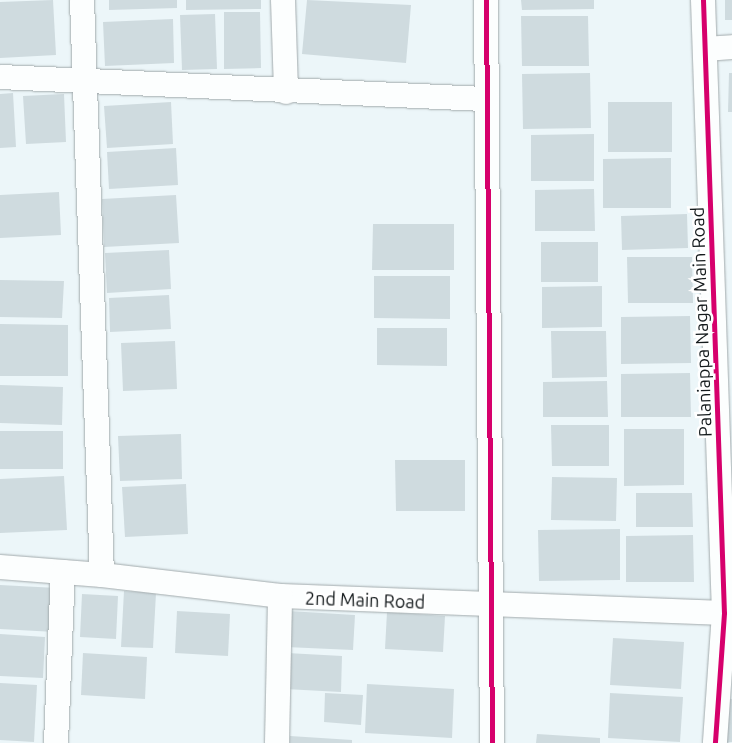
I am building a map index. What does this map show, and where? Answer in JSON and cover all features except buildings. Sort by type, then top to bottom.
[{"type":"street","points":[[82,0],[102,575]]},
{"type":"street","points":[[283,0],[286,92]]},
{"type":"street","points":[[486,0],[489,605],[492,743]]},
{"type":"street","name":"Palaniappa Nagar Main Road","points":[[703,0],[725,410],[728,613],[715,743]]},
{"type":"street","points":[[705,49],[732,47]]},
{"type":"street","points":[[0,77],[84,83],[486,99]]},
{"type":"street","name":"2nd Main Road","points":[[0,567],[102,575],[280,596],[728,613]]},
{"type":"street","points":[[56,743],[63,572]]},
{"type":"street","points":[[277,743],[280,596]]},
{"type":"cycle path","points":[[486,0],[492,743]]},
{"type":"cycle path","points":[[703,0],[724,613],[715,743]]}]
